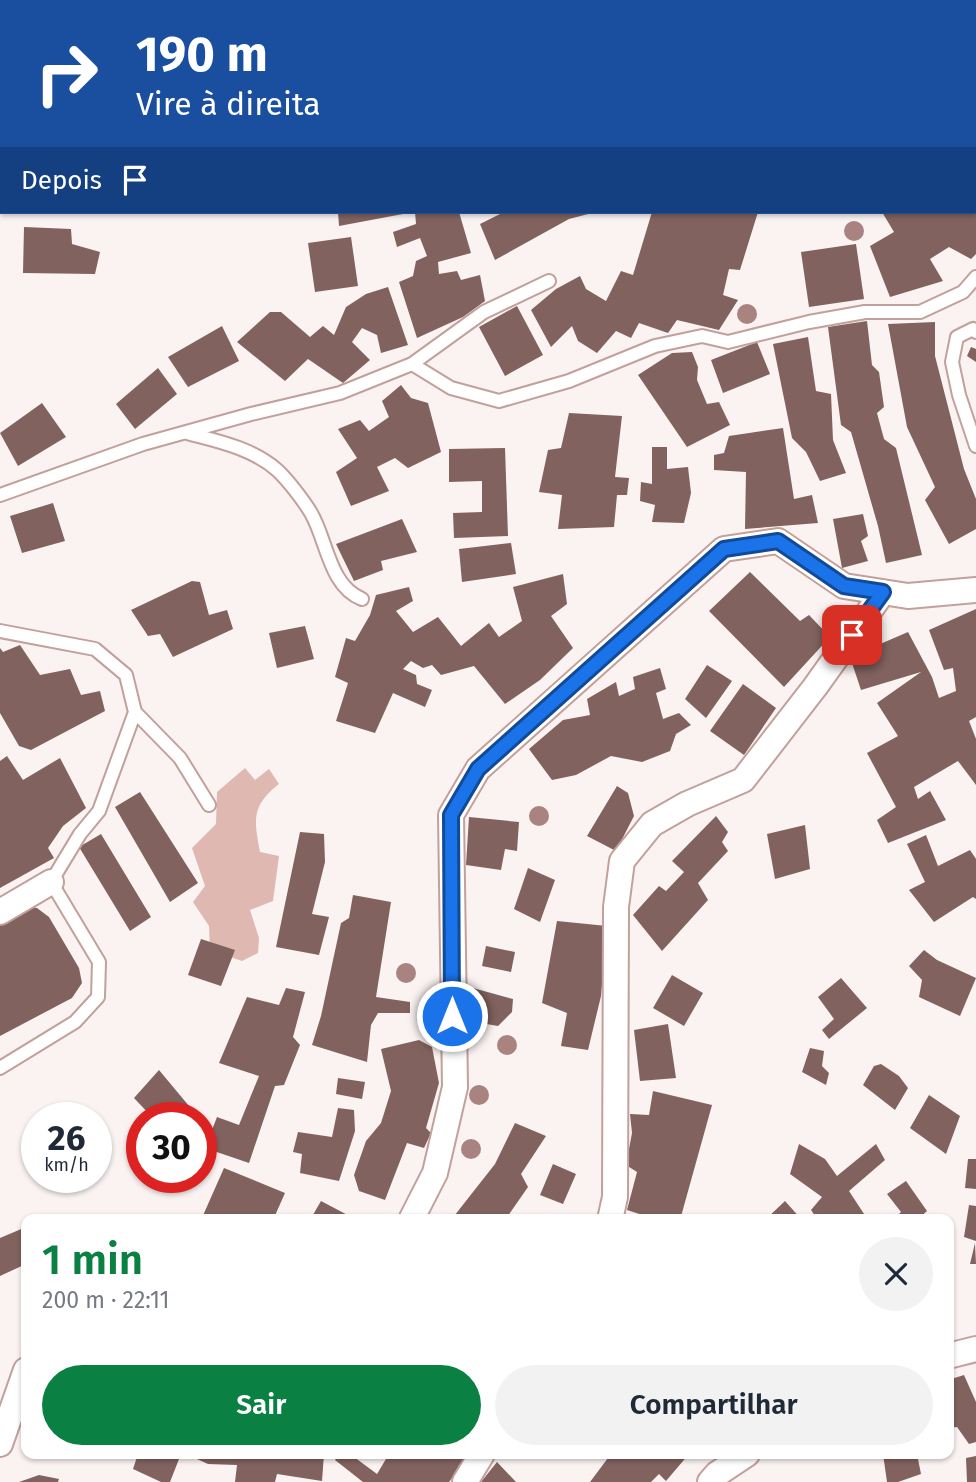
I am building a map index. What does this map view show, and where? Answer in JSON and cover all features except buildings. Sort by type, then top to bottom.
[{"type":"street","points":[[414,1214],[435,1173],[455,1087],[451,815],[478,769],[724,549],[778,541],[844,586],[908,596],[976,590]]},
{"type":"street","points":[[611,1214],[615,1197],[616,907],[622,861],[652,824],[687,804],[743,780],[815,687],[883,592]]},
{"type":"street","points":[[0,912],[51,882]]},
{"type":"street","points":[[954,1354],[976,1349]]},
{"type":"street","points":[[0,1444],[21,1384]]},
{"type":"street","points":[[465,1482],[479,1459]]},
{"type":"street","points":[[710,1482],[740,1459]]},
{"type":"lane","points":[[412,364],[451,388],[499,401],[569,381],[655,346],[702,336],[728,342],[809,322],[865,312],[920,312],[963,292],[976,277]]},
{"type":"lane","points":[[0,495],[143,444],[340,393],[412,364],[484,312],[549,281]]},
{"type":"lane","points":[[976,332],[973,329],[957,337],[952,362],[959,395],[976,446]]},
{"type":"lane","points":[[187,432],[241,449],[276,470],[311,512],[334,569],[349,594],[362,599]]},
{"type":"lane","points":[[0,631],[95,649],[126,674],[135,712],[180,758],[209,805]]},
{"type":"lane","points":[[0,1068],[75,1022],[98,997],[99,962],[51,882],[79,834],[99,811],[135,712]]},
{"type":"shaded area","points":[[245,768],[255,780],[269,769],[279,784],[263,799],[259,807],[256,831],[260,852],[279,856],[273,901],[250,910],[259,938],[258,953],[242,961],[210,950],[209,926],[193,902],[205,886],[192,848],[216,824],[217,792]]},
{"type":"route","points":[[452,1016],[451,815],[478,769],[724,549],[778,541],[844,586],[883,592],[852,635]]}]
